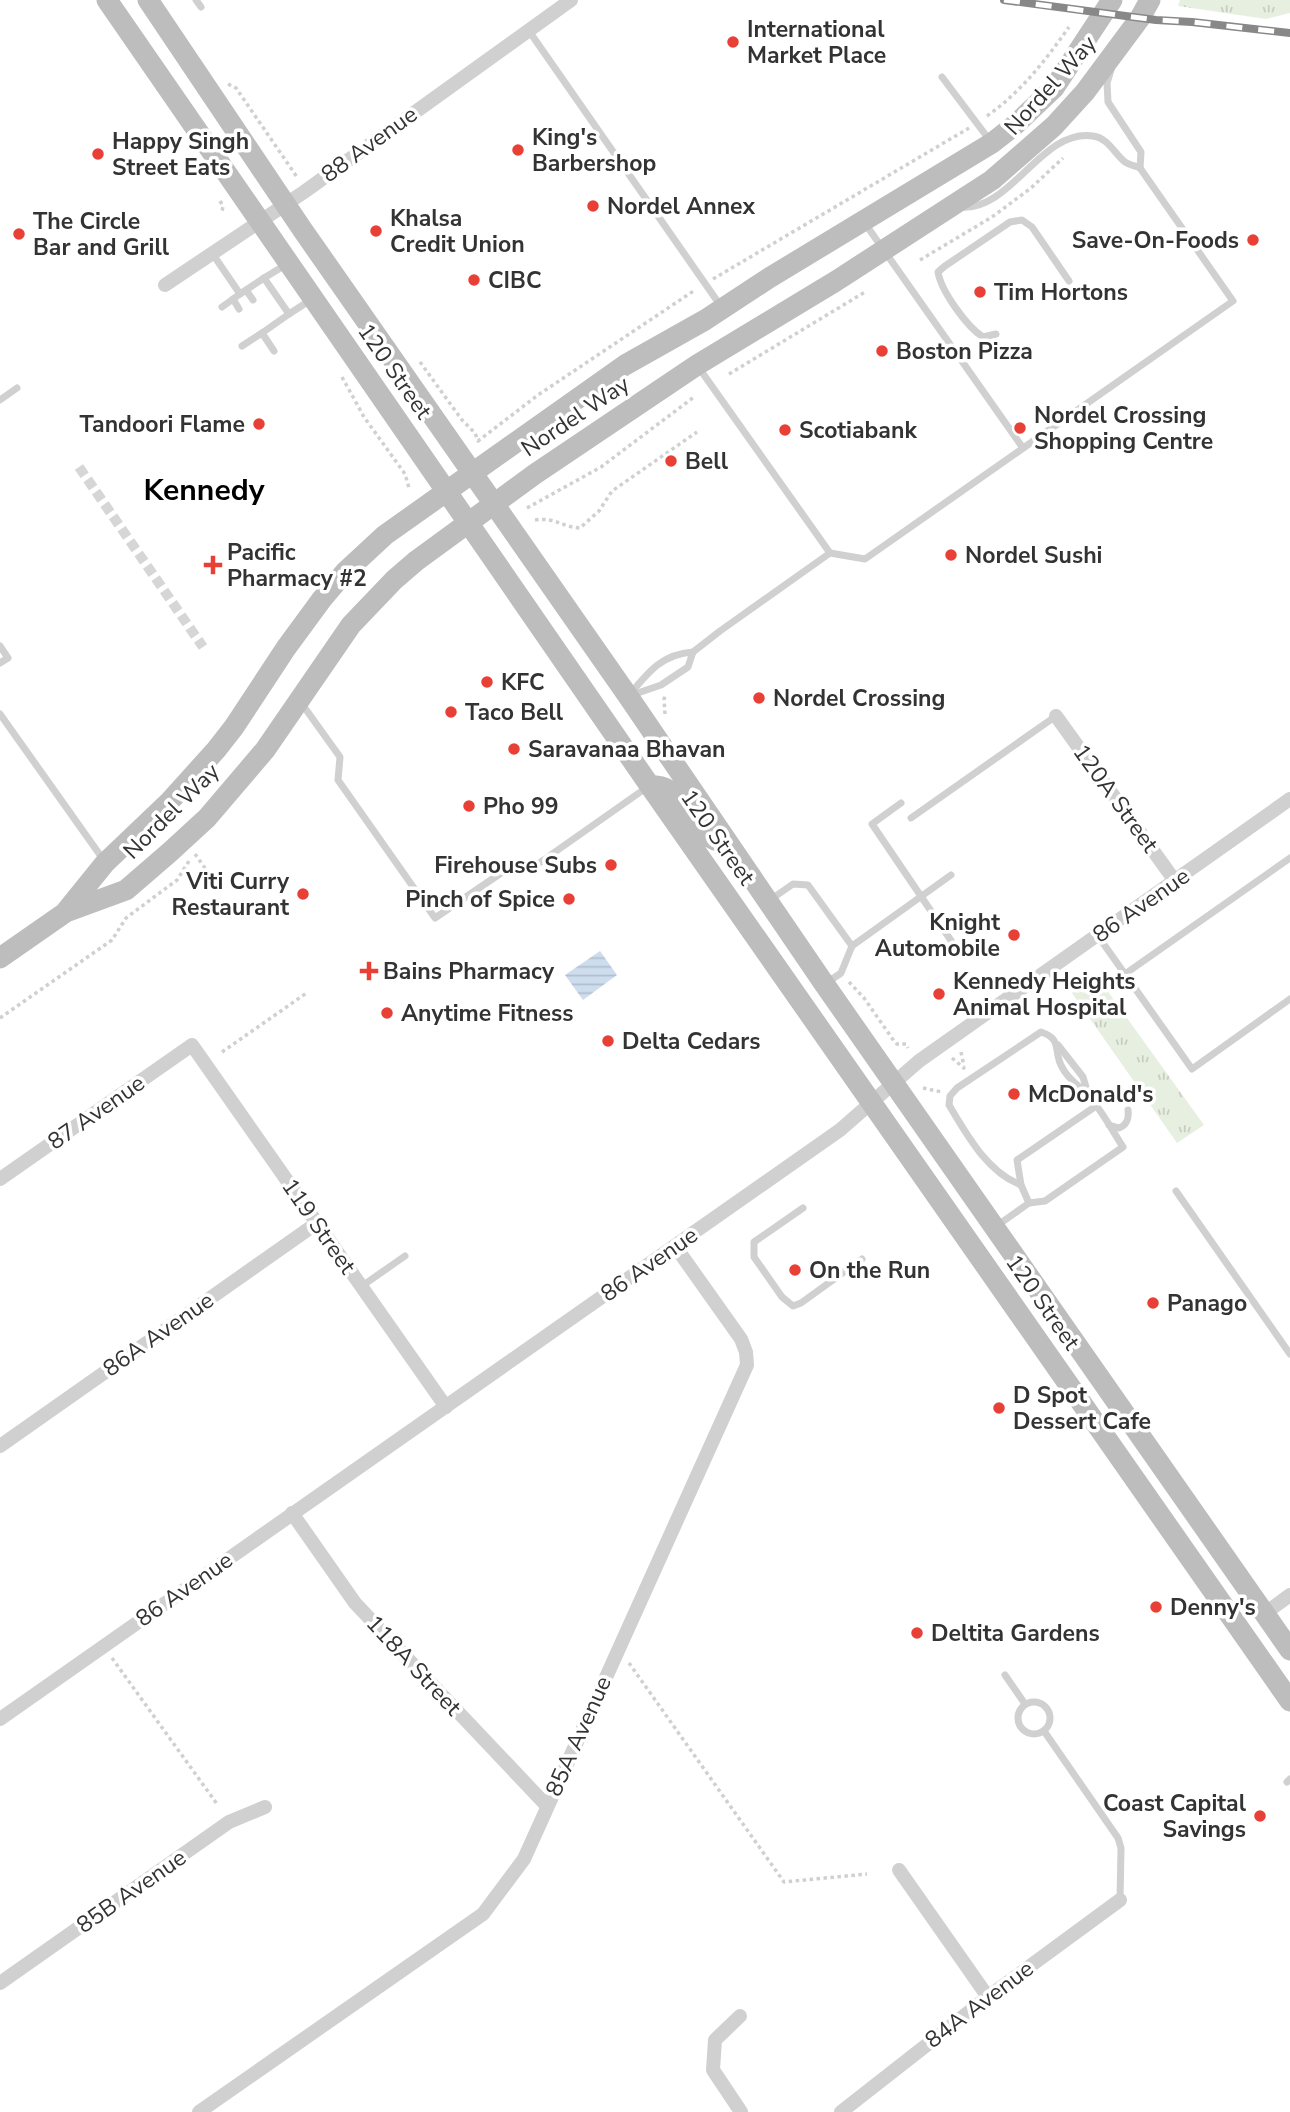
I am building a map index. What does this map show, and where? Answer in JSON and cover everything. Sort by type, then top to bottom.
[{"type":"main road","name":"120 Street","points":[[107,0],[650,786],[1290,1701]]},
{"type":"main road","name":"120 Street","points":[[148,0],[285,204],[628,696],[893,1084],[1290,1650]]},
{"type":"main road","name":"Nordel Way","points":[[0,958],[65,912],[106,863],[170,801],[228,735],[303,624],[345,572],[385,535],[625,365],[723,309],[992,143],[1054,88],[1112,0]]},
{"type":"main road","name":"Nordel Way","points":[[65,912],[126,890],[206,818],[265,751],[334,648],[372,603],[416,561],[468,522],[697,365],[955,206],[1014,163],[1054,126],[1085,92],[1140,18],[1150,0]]},
{"type":"main road","points":[[650,786],[660,786],[674,795],[709,839],[728,843]]},
{"type":"main road","points":[[1163,1519],[1201,1543],[1250,1614],[1264,1614]]},
{"type":"street","name":"88 Avenue","points":[[165,285],[285,204],[571,0]]},
{"type":"street","name":"120A Street","points":[[1056,716],[1175,881]]},
{"type":"street","name":"86 Avenue","points":[[0,1718],[840,1130],[919,1061],[1290,799]]},
{"type":"street","name":"87 Avenue","points":[[0,1179],[192,1045]]},
{"type":"street","name":"119 Street","points":[[192,1045],[446,1407]]},
{"type":"street","name":"86A Avenue","points":[[0,1446],[317,1223]]},
{"type":"street","name":"85A Avenue","points":[[199,2112],[483,1914],[524,1858],[747,1365],[741,1339],[675,1246]]},
{"type":"street","name":"118A Street","points":[[292,1513],[355,1603],[547,1806]]},
{"type":"street","points":[[1264,1614],[1290,1595]]},
{"type":"street","name":"85B Avenue","points":[[0,1983],[229,1822],[265,1807]]},
{"type":"street","points":[[899,1870],[988,1997]]},
{"type":"street","name":"84A Avenue","points":[[841,2112],[988,1997],[1120,1900]]},
{"type":"street","points":[[740,2016],[715,2039],[713,2070],[741,2112]]},
{"type":"lane","points":[[529,30],[723,309]]},
{"type":"lane","points":[[1117,50],[1107,83],[1108,102],[1141,152],[1140,168]]},
{"type":"lane","points":[[943,76],[992,143]]},
{"type":"lane","points":[[697,365],[830,553],[865,559],[1233,301],[1140,168],[1127,164],[1105,140],[1095,136],[1076,137],[1055,147],[979,206],[955,206]]},
{"type":"lane","points":[[996,334],[983,337],[973,331],[940,283],[938,272],[945,266],[1010,222],[1022,220],[1032,228],[1069,281]]},
{"type":"lane","points":[[863,221],[1023,448]]},
{"type":"lane","points":[[212,253],[243,292],[253,300]]},
{"type":"lane","points":[[222,307],[288,263]]},
{"type":"lane","points":[[264,278],[289,314]]},
{"type":"lane","points":[[233,299],[239,309]]},
{"type":"lane","points":[[242,346],[269,324],[312,299]]},
{"type":"lane","points":[[258,333],[274,351]]},
{"type":"lane","points":[[0,400],[17,388]]},
{"type":"lane","points":[[628,696],[650,670],[677,653],[693,652],[830,553]]},
{"type":"lane","points":[[0,646],[8,658],[0,663]]},
{"type":"lane","points":[[628,696],[661,685],[688,667],[693,652]]},
{"type":"lane","points":[[300,700],[340,757],[338,780],[435,918],[507,869],[535,866],[650,786]]},
{"type":"lane","points":[[0,714],[106,863]]},
{"type":"lane","points":[[911,818],[1056,716]]},
{"type":"lane","points":[[901,803],[872,824],[952,942]]},
{"type":"lane","points":[[1125,974],[1290,858]]},
{"type":"lane","points":[[825,985],[841,973],[852,946],[951,875]]},
{"type":"lane","points":[[768,902],[793,884],[808,885],[852,946]]},
{"type":"lane","points":[[1098,936],[1192,1069],[1290,999]]},
{"type":"lane","points":[[995,1228],[1029,1203],[1045,1201],[1123,1147],[1088,1094],[1083,1077],[1048,1034],[1041,1032],[957,1088],[950,1096],[949,1105],[986,1160],[1008,1180],[1021,1185]]},
{"type":"lane","points":[[1029,1203],[1021,1185],[1017,1160],[1096,1106]]},
{"type":"lane","points":[[1109,1124],[1119,1128],[1123,1126],[1129,1117],[1128,1110]]},
{"type":"lane","points":[[1176,1191],[1290,1354]]},
{"type":"lane","points":[[803,1208],[754,1242],[754,1257],[782,1297],[793,1306],[801,1303],[862,1259]]},
{"type":"lane","points":[[361,1286],[405,1256]]},
{"type":"lane","points":[[1005,1675],[1026,1704]]},
{"type":"lane","points":[[1042,1703],[1049,1711],[1051,1721],[1044,1731],[1030,1734],[1021,1728],[1018,1717],[1026,1704],[1042,1703]]},
{"type":"lane","points":[[1044,1731],[1118,1838],[1121,1849],[1120,1900]]},
{"type":"path","points":[[994,111],[1038,70],[1074,21]]},
{"type":"path","points":[[222,82],[236,88],[297,177]]},
{"type":"path","points":[[718,276],[958,136]]},
{"type":"path","points":[[418,360],[462,420],[475,433],[478,441],[538,395],[693,291]]},
{"type":"path","points":[[729,374],[865,292]]},
{"type":"path","points":[[340,373],[363,417],[405,474],[409,488]]},
{"type":"path","points":[[527,508],[601,467],[694,397]]},
{"type":"path","points":[[535,520],[555,520],[572,528],[580,528],[599,511],[612,491],[697,432]]},
{"type":"path","points":[[635,434],[639,439]]},
{"type":"path","points":[[668,723],[664,712],[664,699],[672,688]]},
{"type":"path","points":[[195,855],[212,878]]},
{"type":"path","points":[[0,1018],[112,940],[127,918],[177,880],[190,859]]},
{"type":"path","points":[[848,981],[864,998],[894,1041],[897,1044],[906,1044],[908,1048]]},
{"type":"path","points":[[222,1052],[308,992]]},
{"type":"path","points":[[961,1052],[964,1068]]},
{"type":"path","points":[[112,1657],[216,1804]]},
{"type":"path","points":[[629,1663],[784,1882],[867,1874]]},
{"type":"green space","points":[[1180,0],[1290,0],[1290,13],[1266,19],[1178,6]]},
{"type":"green space","points":[[1096,975],[1204,1125],[1177,1143],[1072,993]]},
{"type":"water","points":[[600,951],[617,975],[583,1000],[565,975]]},
{"type":"tunnel","points":[[79,467],[203,647]]},
{"type":"railway","points":[[1004,0],[1156,20],[1290,33]]},
{"type":"place","name":"International Market Place","points":[[733,42]]},
{"type":"place","name":"King's Barbershop","points":[[518,150]]},
{"type":"place","name":"Happy Singh Street Eats","points":[[98,154]]},
{"type":"place","name":"Nordel Annex","points":[[593,206]]},
{"type":"place","name":"Khalsa Credit Union","points":[[376,231]]},
{"type":"place","name":"The Circle Bar and Grill","points":[[19,234]]},
{"type":"place","name":"Save-On-Foods","points":[[1253,240]]},
{"type":"place","name":"CIBC","points":[[474,280]]},
{"type":"place","name":"Tim Hortons","points":[[980,292]]},
{"type":"place","name":"Boston Pizza","points":[[882,351]]},
{"type":"place","name":"Tandoori Flame","points":[[259,424]]},
{"type":"place","name":"Nordel Crossing Shopping Centre","points":[[1020,428]]},
{"type":"place","name":"Scotiabank","points":[[785,430]]},
{"type":"place","name":"Bell","points":[[671,461]]},
{"type":"place","name":"Nordel Sushi","points":[[951,555]]},
{"type":"place","name":"Pacific Pharmacy #2","points":[[213,565]]},
{"type":"place","name":"KFC","points":[[487,682]]},
{"type":"place","name":"Nordel Crossing","points":[[759,698]]},
{"type":"place","name":"Taco Bell","points":[[451,712]]},
{"type":"place","name":"Saravanaa Bhavan","points":[[514,749]]},
{"type":"place","name":"Pho 99","points":[[469,806]]},
{"type":"place","name":"Firehouse Subs","points":[[611,865]]},
{"type":"place","name":"Viti Curry Restaurant","points":[[303,894]]},
{"type":"place","name":"Pinch of Spice","points":[[569,899]]},
{"type":"place","name":"Knight Automobile","points":[[1014,935]]},
{"type":"place","name":"Bains Pharmacy","points":[[369,971]]},
{"type":"place","name":"Kennedy Heights Animal Hospital","points":[[939,994]]},
{"type":"place","name":"Anytime Fitness","points":[[387,1013]]},
{"type":"place","name":"Delta Cedars","points":[[608,1041]]},
{"type":"place","name":"McDonald's","points":[[1014,1094]]},
{"type":"place","name":"On the Run","points":[[795,1270]]},
{"type":"place","name":"Panago","points":[[1153,1303]]},
{"type":"place","name":"D Spot Dessert Cafe","points":[[999,1408]]},
{"type":"place","name":"Denny's","points":[[1156,1607]]},
{"type":"place","name":"Deltita Gardens","points":[[917,1633]]},
{"type":"place","name":"Coast Capital Savings","points":[[1260,1816]]},
{"type":"district","name":"Kennedy","points":[[204,490]]}]
